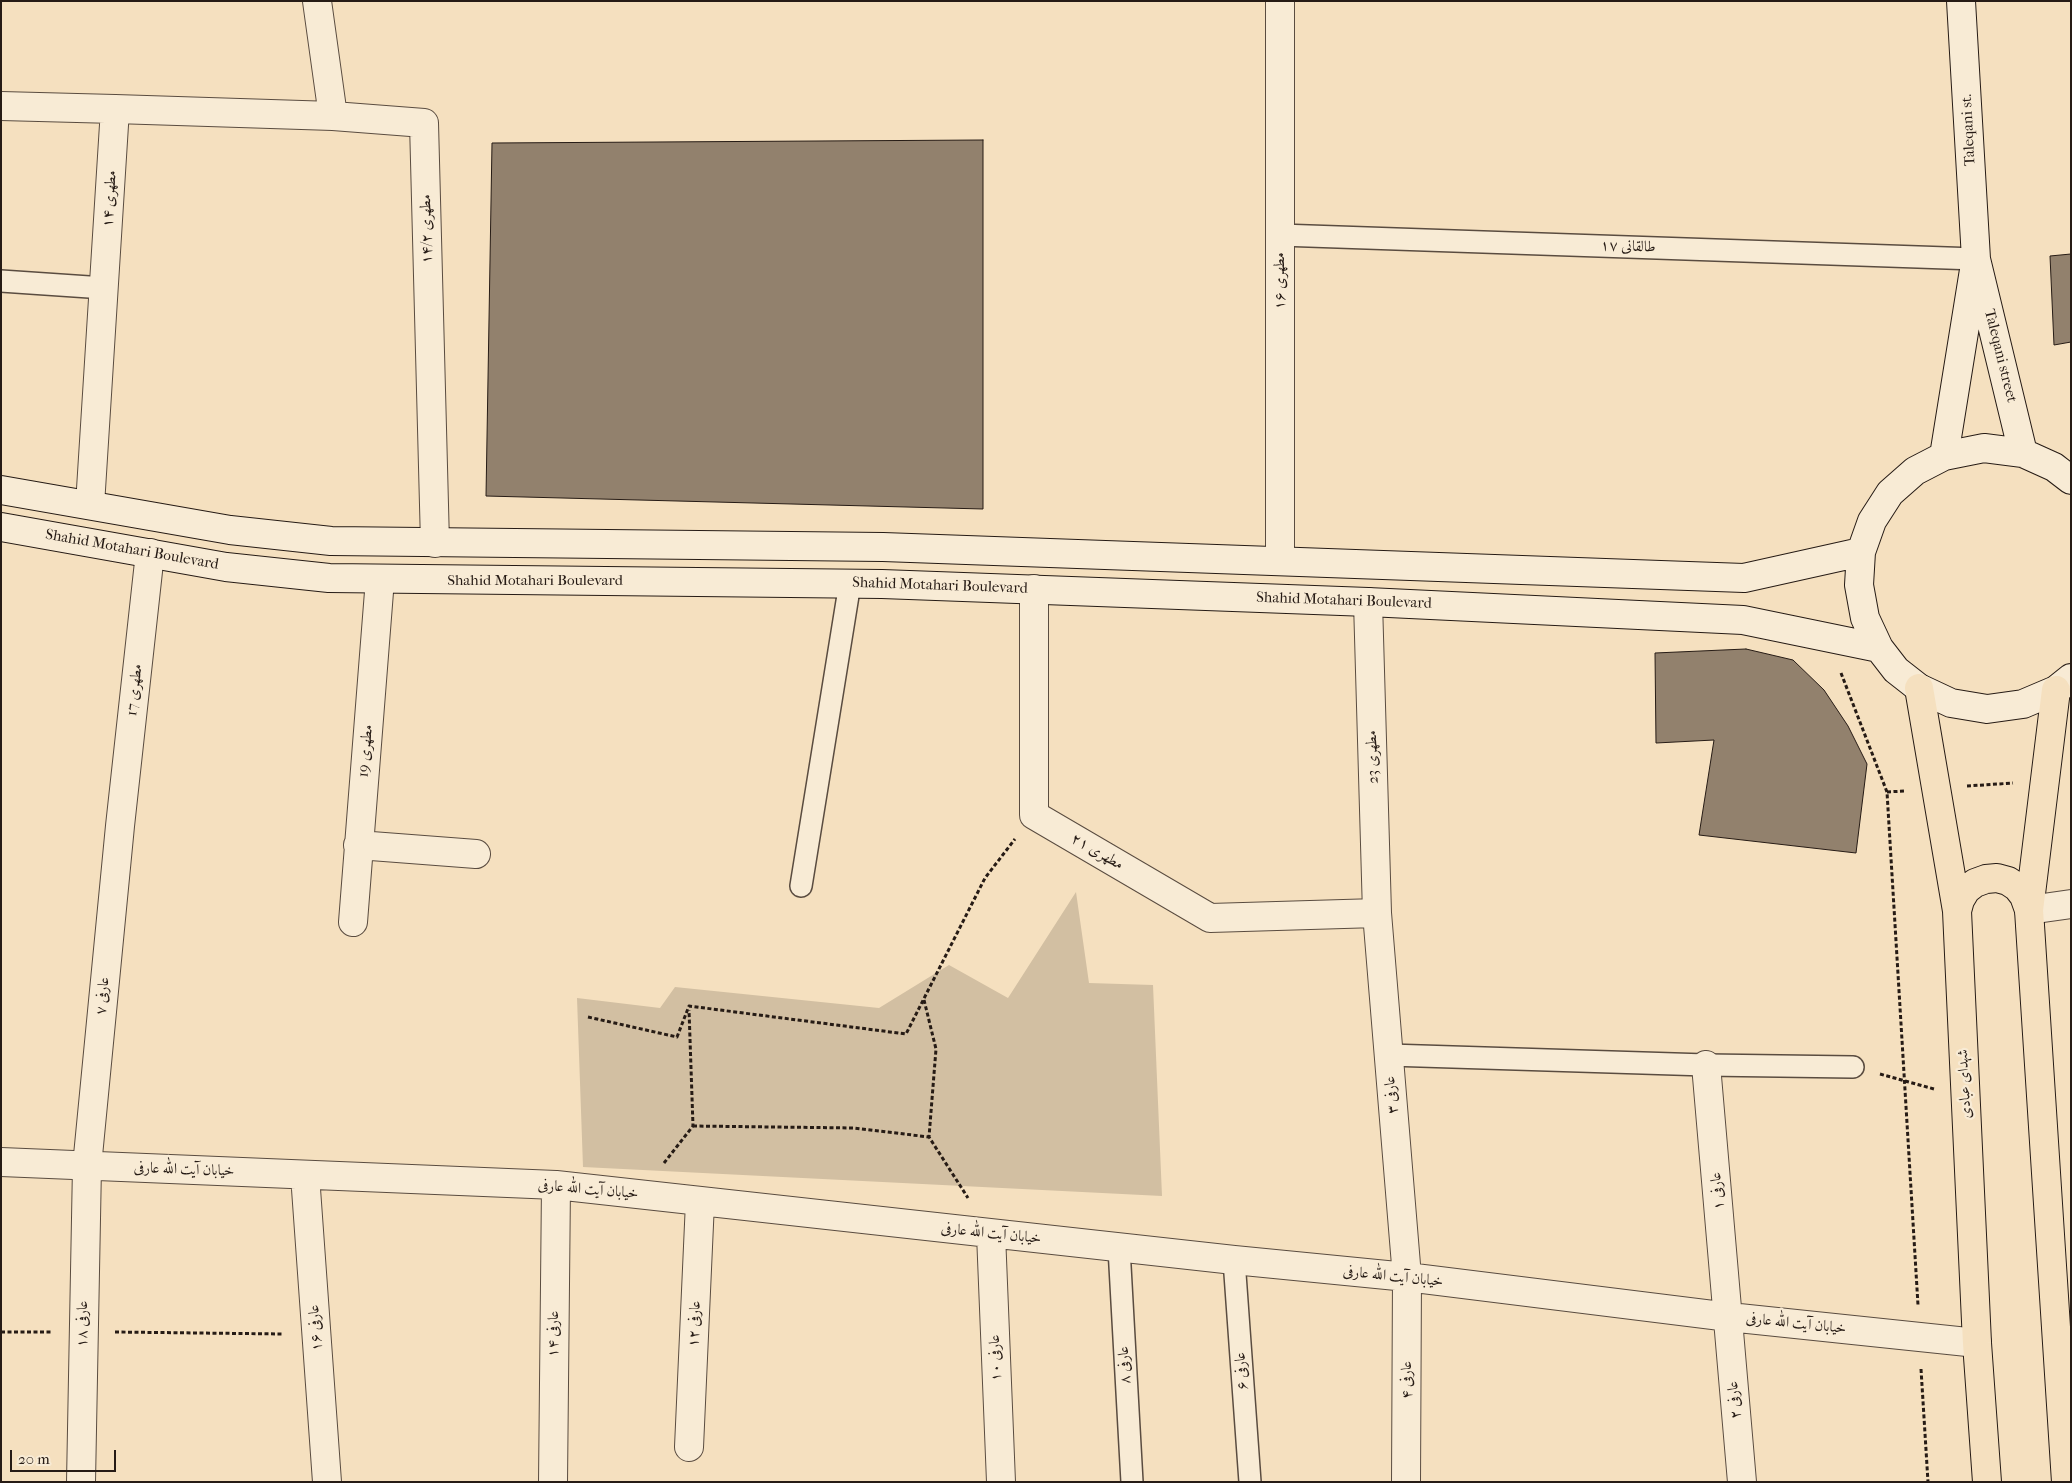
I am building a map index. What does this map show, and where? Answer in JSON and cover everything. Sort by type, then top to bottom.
[{"type":"main road","points":[[2063,684],[2029,910],[2066,1482]]},
{"type":"main road","name":"شهدای عبادی","points":[[1919,688],[1957,911],[1977,1343],[1987,1482]]},
{"type":"main road","points":[[1957,911],[1960,900],[1966,890],[1986,878],[2008,881],[2017,887],[2024,896],[2029,910]]},
{"type":"street","points":[[1,106],[333,116],[317,1]]},
{"type":"street","name":"مطهری ۱۶","points":[[1280,1],[1280,561]]},
{"type":"street","name":"Taleqani st.","points":[[1961,1],[1976,259]]},
{"type":"street","name":"مطهری ۱۴","points":[[90,505],[115,109]]},
{"type":"street","name":"مطهری ۱۴/۲","points":[[333,116],[424,123],[435,543]]},
{"type":"street","points":[[1944,456],[1976,259]]},
{"type":"street","name":"Taleqani street","points":[[1976,259],[2024,453]]},
{"type":"street","points":[[2063,684],[2023,704],[1987,709],[1952,704],[1919,688],[1896,670],[1878,648],[1865,618],[1858,585],[1861,552],[1872,521],[1890,493],[1915,471],[1944,456],[1984,448],[2024,453],[2054,467],[2071,480]]},
{"type":"street","points":[[1,490],[230,530],[331,541],[883,547],[1744,578],[1861,552]]},
{"type":"street","name":"Shahid Motahari Boulevard","points":[[1,527],[226,567],[329,578],[380,580],[850,583],[1368,602],[1743,620],[1878,648]]},
{"type":"street","name":"مطهری 17","points":[[120,826],[150,553]]},
{"type":"street","name":"مطهری 19","points":[[353,922],[380,580]]},
{"type":"street","points":[[1034,589],[1034,815]]},
{"type":"street","name":"مطهری 23","points":[[1368,602],[1377,913]]},
{"type":"street","name":"مطهری ۲۱","points":[[1034,815],[1210,918],[1377,913]]},
{"type":"street","name":"عارفی ۷","points":[[87,1166],[120,826]]},
{"type":"street","points":[[358,845],[476,854]]},
{"type":"street","points":[[2029,910],[2071,904]]},
{"type":"street","name":"عارفی ۳","points":[[1377,913],[1408,1278]]},
{"type":"street","name":"عارفی ۱","points":[[1706,1065],[1729,1317]]},
{"type":"street","name":"خیابان آیت الله عارفی","points":[[1,1162],[556,1185],[1119,1248],[1408,1278],[1729,1317],[1977,1343]]},
{"type":"street","name":"عارفی ۱۸","points":[[81,1482],[87,1166]]},
{"type":"street","name":"عارفی ۱۶","points":[[306,1175],[327,1482]]},
{"type":"street","name":"عارفی ۱۴","points":[[552,1482],[556,1185]]},
{"type":"street","name":"عارفی ۱۲","points":[[689,1447],[700,1202]]},
{"type":"street","name":"عارفی ۱۰","points":[[991,1234],[1001,1482]]},
{"type":"street","name":"عارفی ۴","points":[[1406,1482],[1408,1278]]},
{"type":"street","name":"عارفی ۲","points":[[1729,1317],[1742,1482]]},
{"type":"lane","name":"طالقانی ۱۷","points":[[1280,235],[1976,259]]},
{"type":"lane","points":[[1,281],[104,288]]},
{"type":"lane","points":[[801,886],[850,583]]},
{"type":"lane","points":[[1389,1055],[1706,1065],[1853,1067]]},
{"type":"lane","name":"عارفی ۸","points":[[1119,1248],[1132,1482]]},
{"type":"lane","name":"عارفی ۶","points":[[1234,1260],[1250,1482]]},
{"type":"path","points":[[1828,638],[1887,792],[1928,1482]]},
{"type":"path","points":[[689,1006],[906,1034],[985,878],[1034,815]]},
{"type":"path","points":[[924,999],[936,1049],[929,1137],[991,1234]]},
{"type":"path","points":[[588,1017],[677,1037],[689,1006]]},
{"type":"path","points":[[640,1195],[693,1126],[689,1006]]},
{"type":"path","points":[[1853,1067],[1966,1097]]},
{"type":"path","points":[[693,1126],[854,1128],[929,1137]]},
{"type":"path","points":[[1,1332],[317,1334]]},
{"type":"shaded area","points":[[1076,892],[1089,983],[1153,985],[1162,1196],[583,1167],[577,998],[660,1008],[675,987],[879,1008],[949,965],[1008,998]]},
{"type":"building","points":[[983,140],[983,509],[486,496],[492,143]]},
{"type":"building","points":[[2071,254],[2071,342],[2054,345],[2050,256]]},
{"type":"building","points":[[1746,649],[1793,660],[1824,690],[1848,726],[1867,764],[1856,853],[1699,835],[1714,740],[1656,743],[1655,653]]}]
